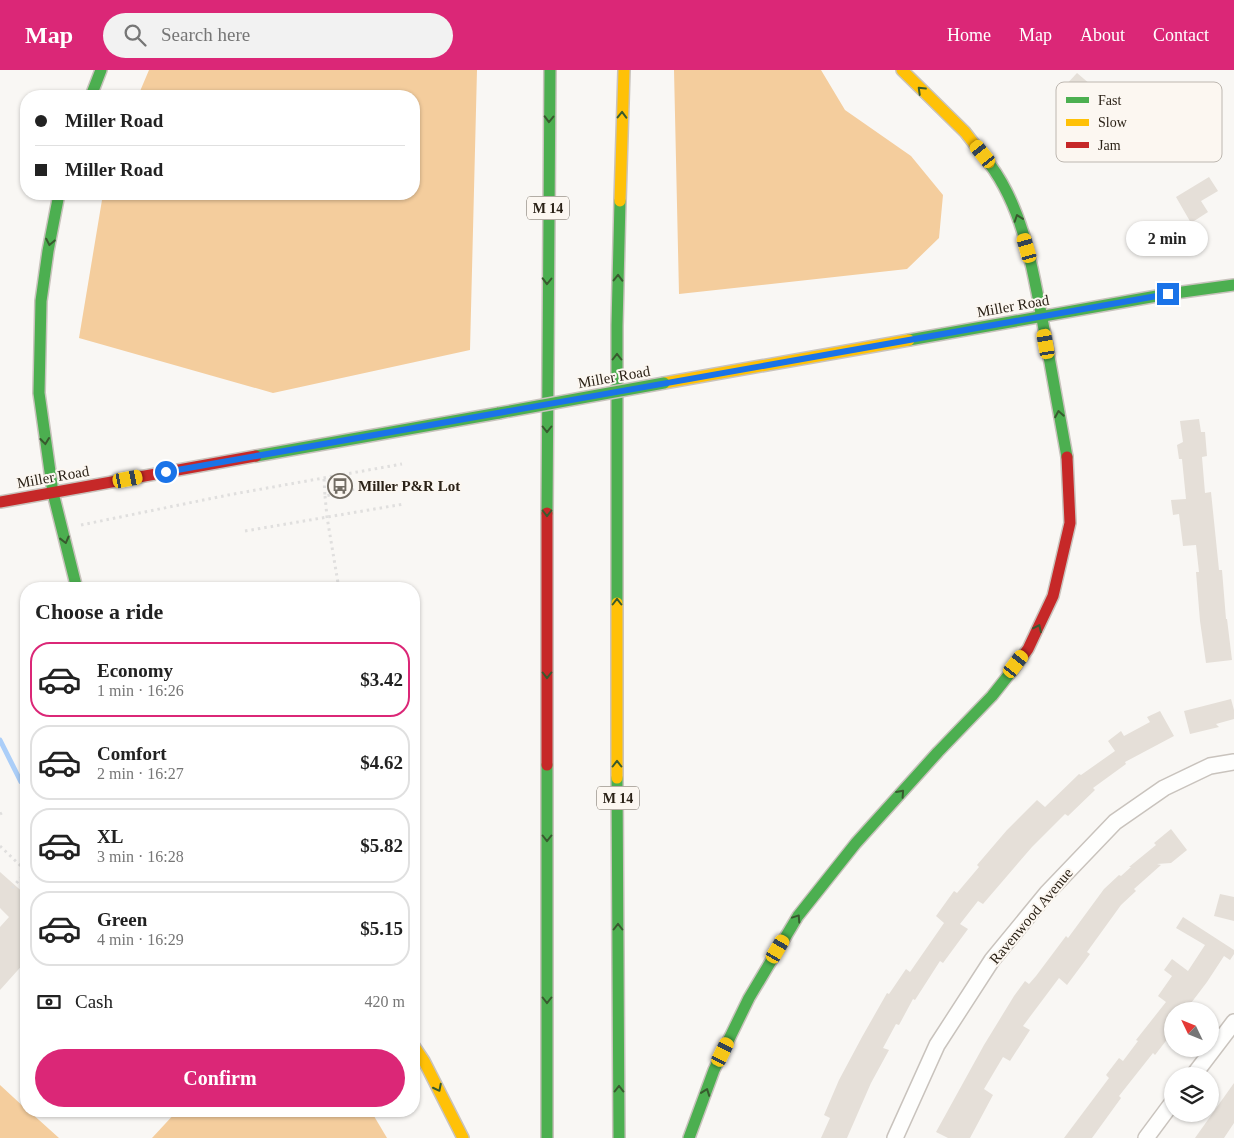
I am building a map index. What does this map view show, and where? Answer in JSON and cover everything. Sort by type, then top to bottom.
[{"type":"main road","points":[[93,90],[101,70]]},
{"type":"main road","name":"M 14","points":[[546,1138],[547,345],[550,70]]},
{"type":"main road","name":"M 14","points":[[619,1138],[616,449],[617,326],[624,70]]},
{"type":"main road","points":[[689,1138],[714,1070],[750,998],[798,916],[856,843],[938,752],[992,696],[1028,649],[1053,596],[1070,523],[1068,462],[1029,256],[1017,214],[1004,185],[965,132],[902,70]]},
{"type":"main road","points":[[58,200],[41,301],[39,393],[53,493],[75,582]]},
{"type":"main road","name":"Miller Road","points":[[0,502],[1041,316],[1168,294],[1234,285]]},
{"type":"main road","points":[[420,1055],[463,1138]]},
{"type":"street","name":"Ravenwood Avenue","points":[[896,1138],[937,1045],[992,960],[1047,893],[1115,822],[1164,788],[1210,766],[1234,762]]},
{"type":"street","points":[[1200,1067],[1234,1022]]},
{"type":"street","points":[[1146,1138],[1164,1114]]},
{"type":"path","points":[[78,526],[228,495],[402,464]]},
{"type":"path","points":[[324,479],[327,517],[338,582]]},
{"type":"path","points":[[325,496],[353,491],[351,484]]},
{"type":"path","points":[[246,531],[404,504]]},
{"type":"path","points":[[0,846],[20,865]]},
{"type":"path","points":[[12,888],[20,878]]},
{"type":"shaded area","points":[[149,70],[477,70],[470,350],[273,393],[79,338],[102,200],[420,200],[420,90],[141,90]]},
{"type":"shaded area","points":[[674,70],[821,70],[845,110],[911,156],[943,195],[939,238],[907,269],[679,294]]},
{"type":"shaded area","points":[[0,1085],[20,1103],[20,1117],[36,1117],[59,1138],[0,1138]]},
{"type":"shaded area","points":[[171,1117],[375,1117],[387,1138],[152,1138]]},
{"type":"building","points":[[1077,73],[1088,82],[1069,82]]},
{"type":"building","points":[[1209,177],[1218,191],[1201,201],[1208,212],[1191,223],[1176,197]]},
{"type":"building","points":[[1199,419],[1201,432],[1205,432],[1207,456],[1202,457],[1205,493],[1211,492],[1219,570],[1222,570],[1232,660],[1206,663],[1200,621],[1196,572],[1199,572],[1196,545],[1183,546],[1179,514],[1173,515],[1171,500],[1186,499],[1182,459],[1179,459],[1177,445],[1183,442],[1180,421]]},
{"type":"building","points":[[1231,699],[1234,719],[1216,724],[1219,727],[1190,734],[1184,711]]},
{"type":"building","points":[[1160,711],[1174,736],[1125,762],[1126,764],[1093,788],[1095,790],[1068,816],[1065,814],[1032,847],[983,904],[978,901],[960,924],[968,929],[943,963],[940,961],[915,1000],[913,999],[899,1025],[896,1024],[883,1048],[889,1050],[871,1083],[847,1138],[821,1138],[830,1118],[824,1115],[839,1080],[862,1037],[887,993],[889,994],[906,969],[910,972],[944,923],[936,916],[954,891],[957,893],[979,867],[977,865],[1007,830],[1037,800],[1045,807],[1079,774],[1081,775],[1115,751],[1108,741],[1121,731],[1124,736],[1150,722],[1147,717]]},
{"type":"building","points":[[1171,829],[1187,850],[1171,863],[1157,864],[1161,865],[1134,889],[1136,891],[1121,905],[1087,952],[1090,954],[1067,985],[1059,978],[1023,1026],[1030,1030],[1010,1061],[1003,1057],[984,1089],[993,1095],[970,1138],[948,1138],[936,1132],[984,1045],[1025,981],[1029,984],[1036,976],[1066,936],[1068,938],[1104,889],[1156,845],[1154,843]]},
{"type":"building","points":[[0,872],[20,890],[20,968],[0,990],[0,927],[9,917],[0,908]]},
{"type":"building","points":[[1220,894],[1234,897],[1234,921],[1214,916]]},
{"type":"building","points":[[1183,917],[1234,950],[1230,960],[1224,956],[1192,1002],[1166,1002],[1158,996],[1172,976],[1164,970],[1172,959],[1188,971],[1205,945],[1176,928]]},
{"type":"building","points":[[1164,1005],[1164,1043],[1155,1055],[1153,1053],[1119,1096],[1121,1098],[1092,1138],[1064,1138],[1109,1078],[1106,1075],[1119,1058],[1123,1061],[1138,1041],[1136,1040]]},
{"type":"building","points":[[1234,1083],[1234,1123],[1224,1138],[1195,1138],[1206,1122],[1219,1122],[1219,1104]]},
{"type":"waterway","points":[[0,740],[20,780]]},
{"type":"traffic: fast","points":[[93,90],[101,70]]},
{"type":"traffic: fast","points":[[547,513],[550,70]]},
{"type":"traffic: fast","points":[[989,163],[1011,201],[1026,243],[1036,286],[1067,457]]},
{"type":"traffic: fast","points":[[58,200],[41,301],[39,393],[53,493],[75,582]]},
{"type":"traffic: fast","points":[[617,603],[617,326],[620,201]]},
{"type":"traffic: fast","points":[[909,340],[1168,294],[1234,285]]},
{"type":"traffic: fast","points":[[499,413],[664,383]]},
{"type":"traffic: fast","points":[[256,456],[499,413]]},
{"type":"traffic: fast","points":[[689,1138],[714,1070],[749,998],[798,916],[856,843],[938,752],[992,696],[1011,672]]},
{"type":"traffic: fast","points":[[547,765],[547,1138]]},
{"type":"traffic: fast","points":[[617,778],[619,1138]]},
{"type":"traffic: slow","points":[[620,201],[624,70]]},
{"type":"traffic: slow","points":[[902,70],[965,132],[989,163]]},
{"type":"traffic: slow","points":[[664,383],[909,340]]},
{"type":"traffic: slow","points":[[617,603],[617,778]]},
{"type":"traffic: slow","points":[[420,1055],[463,1138]]},
{"type":"traffic: jam","points":[[0,502],[256,456]]},
{"type":"traffic: jam","points":[[1011,672],[1028,649],[1053,596],[1070,523],[1067,457]]},
{"type":"traffic: jam","points":[[547,513],[547,765]]},
{"type":"place","name":"Miller P&R Lot","points":[[340,486]]},
{"type":"route","points":[[166,472],[1168,294]]}]
